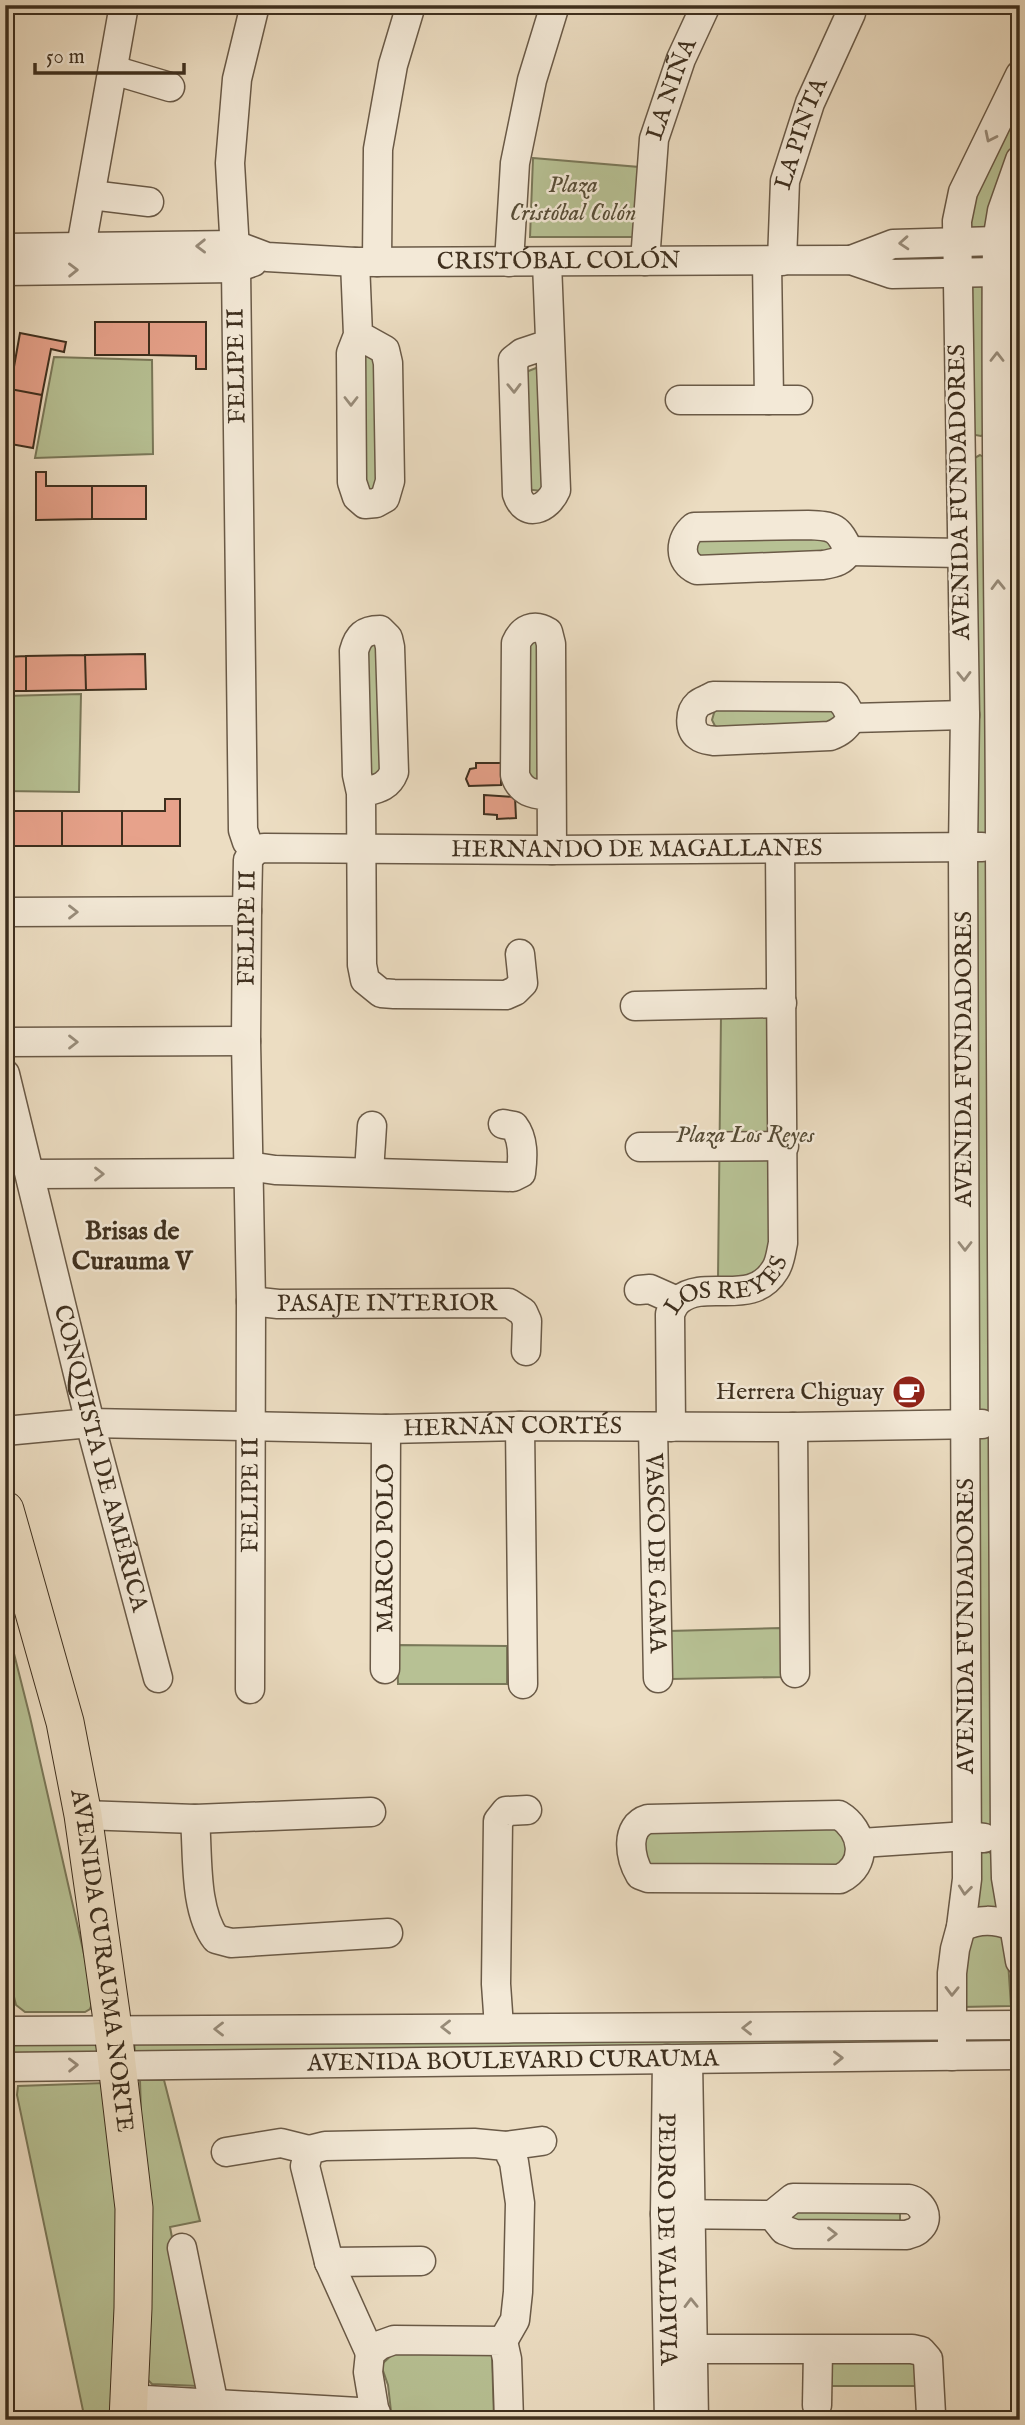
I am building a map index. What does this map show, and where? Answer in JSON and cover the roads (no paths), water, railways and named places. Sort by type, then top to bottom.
[{"type":"main road","name":"AVENIDA CURAUMA NORTE","points":[[5,1510],[65,1722],[83,1815],[118,2065],[134,2208],[128,2409]]},
{"type":"street","points":[[82,247],[124,5]]},
{"type":"street","name":"FELIPE II","points":[[250,1689],[251,1301],[246,1041],[248,860],[255,850],[247,842],[243,830],[236,257],[230,163],[237,79],[255,5]]},
{"type":"street","points":[[358,335],[385,350],[388,363],[390,481],[385,498],[376,503],[365,504],[357,497],[352,482],[351,352],[358,335],[378,149],[393,65],[411,5]]},
{"type":"street","points":[[509,262],[515,163],[532,80],[555,5]]},
{"type":"street","name":"LA NIÑA","points":[[645,261],[654,139],[681,59],[706,5]]},
{"type":"street","name":"LA PINTA","points":[[769,400],[774,261],[785,181],[810,103],[851,13]]},
{"type":"street","points":[[113,70],[170,87]]},
{"type":"street","name":"AVENIDA FUNDADORES","points":[[952,2056],[952,1973],[967,1879],[963,848],[965,715],[957,221],[963,192],[1020,75]]},
{"type":"street","name":"AVENIDA FUNDADORES","points":[[1020,160],[1002,211],[997,241],[1008,444],[1012,1841],[1006,1878],[1020,1961]]},
{"type":"street","points":[[90,195],[149,202]]},
{"type":"street","name":"CRISTÓBAL COLÓN","points":[[851,260],[893,244],[997,241]]},
{"type":"street","name":"CRISTÓBAL COLÓN","points":[[5,248],[82,247],[236,257]]},
{"type":"street","name":"CRISTÓBAL COLÓN","points":[[5,271],[267,257],[366,262],[547,263],[851,260],[892,274],[997,272]]},
{"type":"street","points":[[547,263],[556,490],[551,501],[538,508],[527,508],[519,501],[517,494],[513,360],[522,353],[550,344]]},
{"type":"street","points":[[680,400],[798,400]]},
{"type":"street","points":[[959,445],[1008,444]]},
{"type":"street","points":[[808,524],[837,529],[849,551],[844,559],[836,563],[697,570],[688,567],[683,559],[682,545],[688,532],[694,527],[808,524]]},
{"type":"street","points":[[849,551],[961,553]]},
{"type":"street","points":[[550,796],[522,790],[515,775],[516,643],[521,633],[528,628],[542,628],[548,632],[551,644],[552,850]]},
{"type":"street","points":[[361,793],[382,787],[391,781],[394,772],[390,647],[388,638],[380,630],[369,630],[362,634],[354,651],[357,775],[361,793],[362,965],[365,980],[382,993],[506,995],[523,983],[520,954]]},
{"type":"street","points":[[713,696],[838,697],[852,718],[846,727],[830,736],[714,741],[702,739],[695,734],[692,725],[692,714],[698,704],[713,696]]},
{"type":"street","points":[[852,718],[965,715]]},
{"type":"street","name":"HERNANDO DE MAGALLANES","points":[[255,850],[1010,847]]},
{"type":"street","name":"LOS REYES","points":[[662,1427],[670,1314],[677,1301],[693,1292],[738,1291],[762,1286],[776,1269],[783,1243],[780,849]]},
{"type":"street","points":[[5,912],[247,911]]},
{"type":"street","points":[[635,1006],[782,1003]]},
{"type":"street","points":[[5,1042],[246,1041]]},
{"type":"street","name":"CONQUISTA DE AMÉRICA","points":[[5,1074],[90,1423],[158,1678]]},
{"type":"street","points":[[31,1174],[248,1169],[513,1177],[520,1173],[522,1147],[519,1132],[514,1126],[503,1124]]},
{"type":"street","points":[[369,1172],[372,1126]]},
{"type":"street","points":[[640,1147],[784,1146]]},
{"type":"street","points":[[639,1290],[650,1289],[677,1301]]},
{"type":"street","name":"PASAJE INTERIOR","points":[[251,1301],[278,1304],[509,1303],[523,1311],[527,1321],[526,1351]]},
{"type":"street","name":"HERNÁN CORTÉS","points":[[5,1431],[90,1423],[386,1429],[1010,1424]]},
{"type":"street","points":[[520,1426],[523,1684]]},
{"type":"street","name":"VASCO DE GAMA","points":[[658,1678],[662,1427]]},
{"type":"street","points":[[793,1427],[795,1673]]},
{"type":"street","name":"MARCO POLO","points":[[385,1669],[386,1429]]},
{"type":"street","points":[[499,2027],[496,1984],[498,1821],[506,1811],[527,1810]]},
{"type":"street","points":[[83,1815],[195,1819],[371,1812]]},
{"type":"street","points":[[839,1815],[854,1829],[861,1843],[857,1865],[851,1874],[829,1880],[649,1878],[640,1875],[631,1854],[633,1830],[639,1821],[648,1819],[839,1815]]},
{"type":"street","points":[[195,1819],[202,1909],[208,1929],[216,1940],[231,1943],[388,1933]]},
{"type":"street","points":[[861,1843],[967,1836],[1012,1841]]},
{"type":"street","points":[[961,1927],[990,1920],[1012,1926]]},
{"type":"street","name":"AVENIDA BOULEVARD CURAUMA","points":[[5,2031],[499,2027],[815,2029],[1020,2025]]},
{"type":"street","name":"AVENIDA BOULEVARD CURAUMA","points":[[5,2067],[1020,2055]]},
{"type":"street","name":"PEDRO DE VALDIVIA","points":[[678,2059],[677,2213],[681,2349],[694,2420]]},
{"type":"street","points":[[226,2152],[281,2143],[309,2150],[324,2146],[474,2143],[506,2146],[542,2141]]},
{"type":"street","points":[[506,2146],[514,2162],[520,2216],[515,2320],[503,2341],[507,2360],[509,2420]]},
{"type":"street","points":[[128,2409],[376,2416],[368,2372],[370,2353],[329,2262],[305,2166],[309,2150]]},
{"type":"street","points":[[677,2213],[772,2215]]},
{"type":"street","points":[[182,2248],[215,2412]]},
{"type":"street","points":[[329,2262],[421,2261]]},
{"type":"street","points":[[370,2353],[380,2345],[394,2340],[503,2341]]},
{"type":"street","points":[[681,2349],[921,2351],[928,2359],[930,2414]]},
{"type":"street","name":"PEDRO DE VALDIVIA","points":[[669,2420],[681,2349]]},
{"type":"street","points":[[817,2405],[818,2351]]},
{"type":"place","name":"Herrera Chiguay","points":[[909,1392]]},
{"type":"district","name":"Brisas de Curauma V","points":[[132,1246]]},
{"type":"park label","name":"Plaza Cristóbal Colón","points":[[573,199]]},
{"type":"park label","name":"Plaza Los Reyes","points":[[745,1135]]}]
